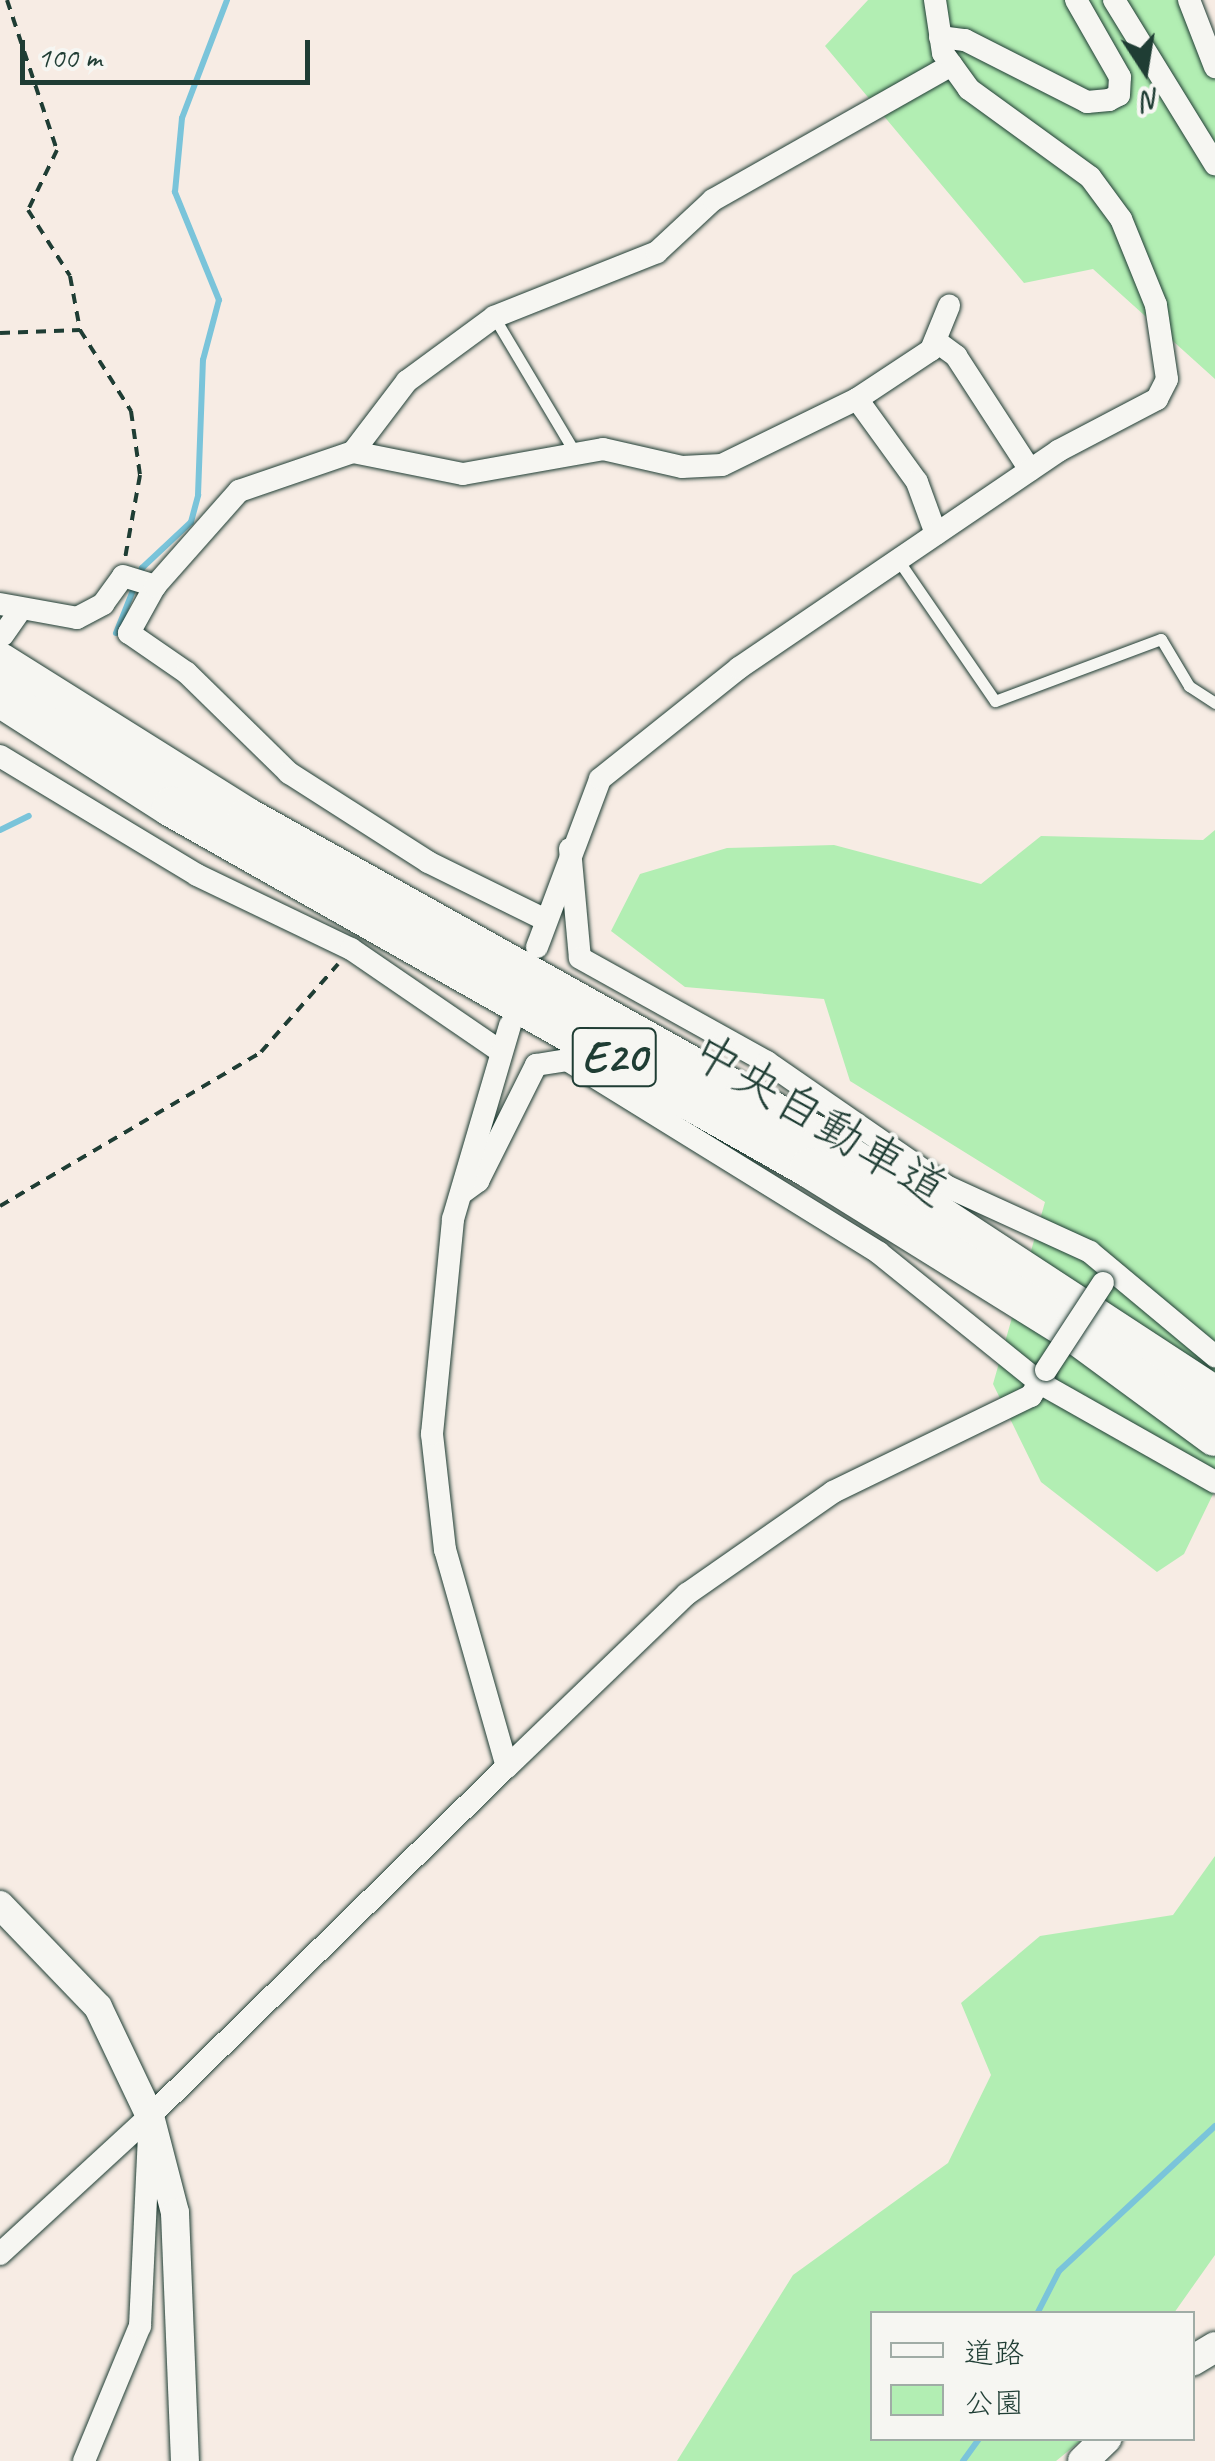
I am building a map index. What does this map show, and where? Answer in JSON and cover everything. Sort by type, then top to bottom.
[{"type":"highway","name":"中央自動車道","points":[[2,649],[247,818],[823,1140],[1215,1396]]},
{"type":"highway","name":"中央自動車道","points":[[0,697],[172,807],[810,1168],[1072,1331],[1215,1436]]},
{"type":"main road","points":[[1083,2461],[1103,2441]]},
{"type":"street","points":[[537,947],[542,918],[600,780],[936,534],[1030,470],[1157,399],[1167,348],[1121,219],[1090,178],[969,90],[940,37],[935,0]]},
{"type":"street","points":[[940,37],[965,40],[1087,102],[1109,100],[1119,96],[1120,77],[1076,0]]},
{"type":"street","points":[[1114,0],[1215,164]]},
{"type":"street","points":[[1188,0],[1215,67]]},
{"type":"street","points":[[353,452],[407,382],[494,316],[658,252],[714,200],[952,65]]},
{"type":"street","points":[[542,918],[428,862],[289,773],[187,673],[129,633],[154,586],[239,492],[353,452],[463,474],[576,453],[722,465],[857,399],[937,342],[948,306]]},
{"type":"street","points":[[937,342],[956,356],[1030,470]]},
{"type":"street","points":[[857,399],[917,482],[936,534]]},
{"type":"street","points":[[2,649],[10,607],[77,618],[103,604],[123,576],[154,586]]},
{"type":"street","points":[[0,756],[197,875],[350,949],[500,1051]]},
{"type":"street","points":[[570,849],[580,958],[767,1062],[946,1186],[1108,1277],[1215,1356]]},
{"type":"street","points":[[507,1767],[435,1498],[438,1321],[460,1194],[510,1024]]},
{"type":"street","points":[[460,1194],[478,1182],[536,1066],[567,1060],[879,1253],[1043,1377],[1215,1482]]},
{"type":"street","points":[[0,2254],[150,2116],[687,1594],[772,1532],[1043,1377],[1108,1277]]},
{"type":"street","points":[[0,1905],[98,2007],[150,2116],[175,2213],[186,2461]]},
{"type":"street","points":[[84,2461],[140,2326],[150,2116]]},
{"type":"lane","points":[[494,316],[576,453]]},
{"type":"lane","points":[[898,560],[996,701],[1161,639],[1189,686],[1215,703]]},
{"type":"path","points":[[7,0],[57,150],[28,210],[70,276],[80,330],[131,411],[139,493],[123,576]]},
{"type":"path","points":[[0,333],[80,330]]},
{"type":"path","points":[[0,1206],[261,1052],[350,949]]},
{"type":"green space","points":[[868,0],[1184,0],[1215,47],[1215,379],[1093,269],[1024,283],[825,46]]},
{"type":"green space","points":[[1215,830],[1215,1490],[1184,1554],[1157,1572],[1041,1482],[993,1384],[1045,1202],[850,1081],[824,999],[685,987],[611,931],[640,874],[727,848],[834,845],[981,884],[1041,836],[1203,840]]},
{"type":"green space","points":[[1215,1856],[1215,2255],[1175,2311],[870,2311],[870,2441],[1081,2441],[1056,2461],[677,2461],[793,2275],[948,2163],[991,2075],[961,2003],[1040,1936],[1173,1915]]},
{"type":"waterway","points":[[116,633],[142,568],[191,522],[198,495],[203,360],[219,300],[175,192],[182,118],[227,0]]},
{"type":"waterway","points":[[0,830],[29,816]]},
{"type":"waterway","points":[[1039,2311],[1059,2271],[1215,2126]]},
{"type":"waterway","points":[[963,2461],[978,2441]]}]
